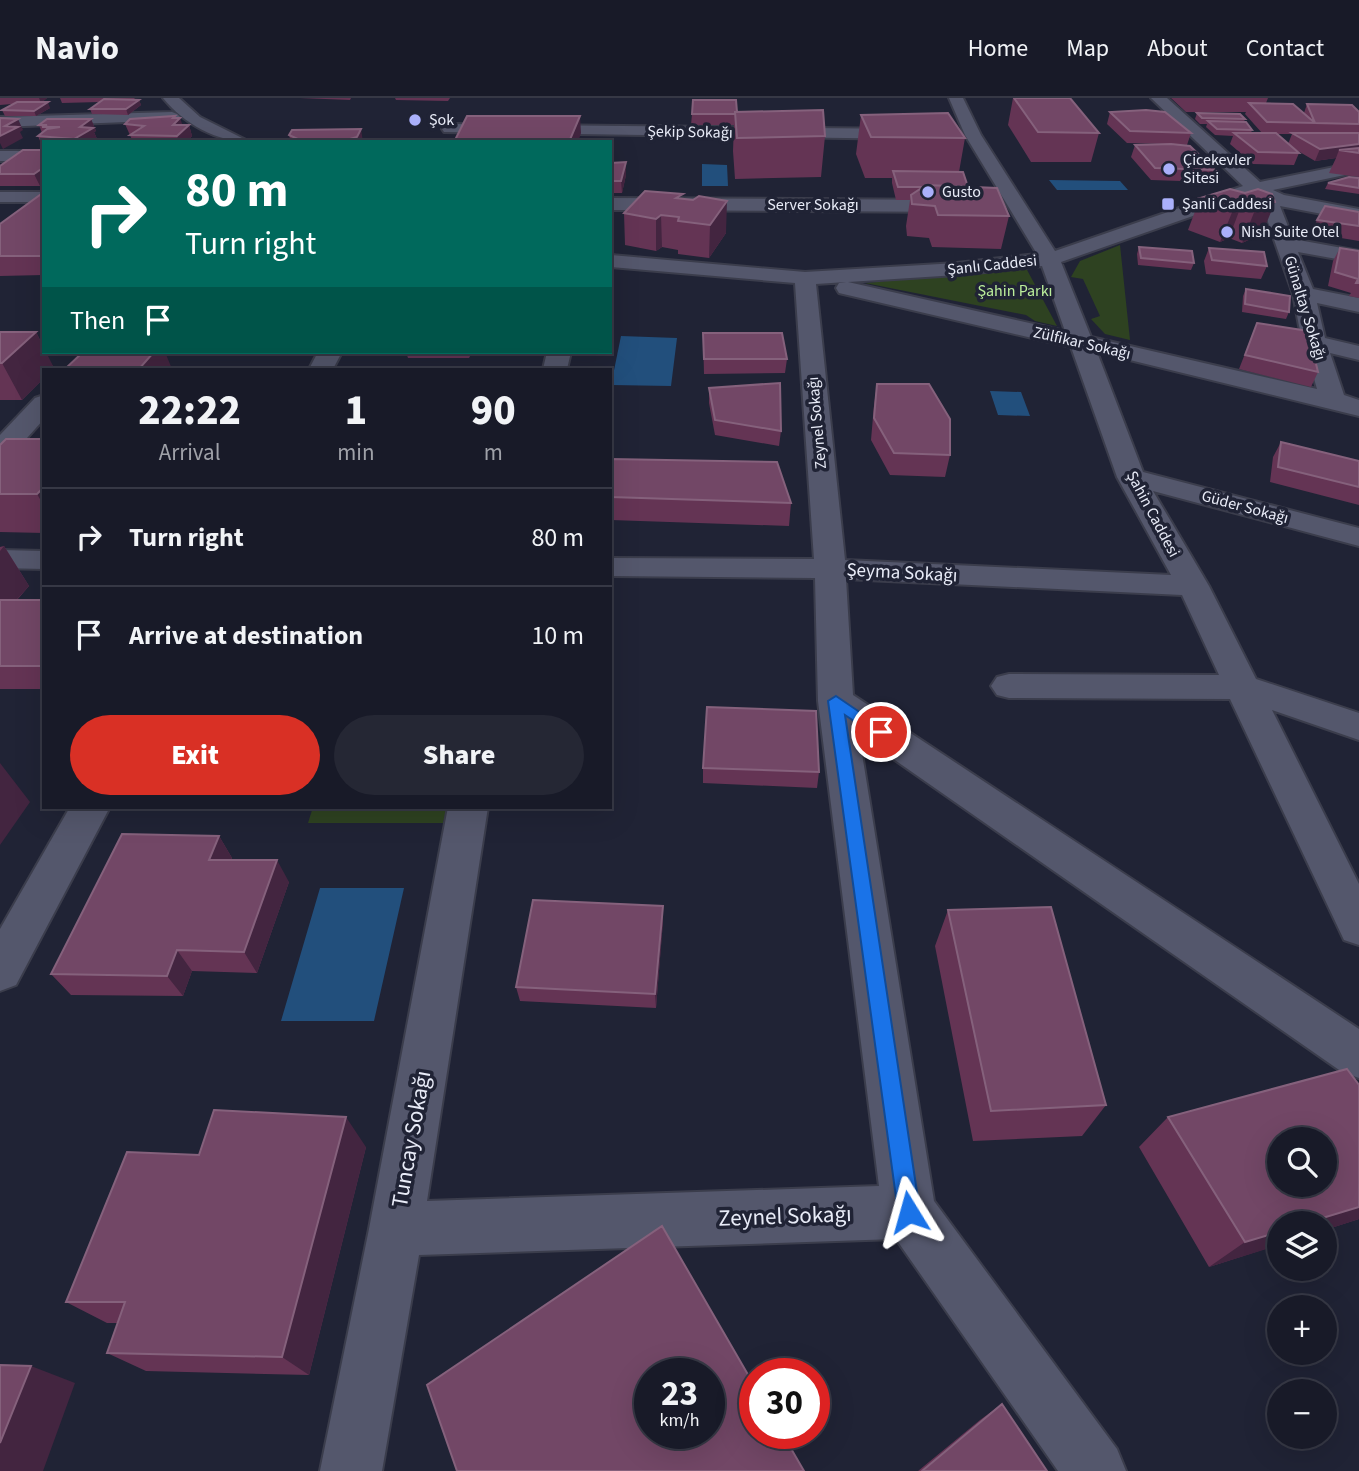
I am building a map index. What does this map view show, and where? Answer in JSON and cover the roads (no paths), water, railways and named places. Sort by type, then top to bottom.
[{"type":"street","name":"Şahin Caddesi","points":[[956,98],[966,134],[1001,206],[1050,259],[1131,477],[1193,586],[1359,927]]},
{"type":"street","name":"Günaltay Sokağı","points":[[1158,98],[1269,200],[1304,294],[1333,400]]},
{"type":"street","points":[[164,101],[172,117],[200,140]]},
{"type":"street","points":[[164,101],[195,120],[238,140]]},
{"type":"street","points":[[446,136],[463,108]]},
{"type":"street","points":[[0,122],[172,117]]},
{"type":"street","name":"Şekip Sokağı","points":[[446,136],[932,134]]},
{"type":"street","points":[[1203,141],[1229,141]]},
{"type":"street","points":[[0,156],[42,156]]},
{"type":"street","name":"Şanlı Caddesi","points":[[612,261],[804,278],[957,269],[1050,259],[1255,188],[1318,173],[1359,167]]},
{"type":"street","points":[[1318,173],[1359,180]]},
{"type":"street","points":[[1255,188],[1279,200],[1359,215]]},
{"type":"street","points":[[0,197],[41,207]]},
{"type":"street","name":"Server Sokağı","points":[[612,204],[1001,206]]},
{"type":"street","points":[[1284,243],[1359,257]]},
{"type":"street","name":"Zülfikar Sokağı","points":[[804,278],[1359,408]]},
{"type":"street","name":"Zeynel Sokağı","points":[[804,278],[830,569],[836,701]]},
{"type":"street","points":[[1304,294],[1359,305]]},
{"type":"street","points":[[1316,343],[1359,353]]},
{"type":"street","points":[[0,451],[42,405]]},
{"type":"street","name":"Güder Sokağı","points":[[1131,477],[1359,537]]},
{"type":"street","points":[[0,559],[42,560]]},
{"type":"street","name":"Şeyma Sokağı","points":[[612,567],[830,569],[1193,586]]},
{"type":"street","points":[[1009,687],[1242,687],[1359,727]]},
{"type":"street","points":[[836,701],[1359,1056]]},
{"type":"street","points":[[836,701],[909,1212],[1095,1471]]},
{"type":"street","points":[[0,971],[88,809]]},
{"type":"street","name":"Tuncay Sokağı","points":[[351,1471],[396,1229],[468,809]]},
{"type":"street","name":"Zeynel Sokağı","points":[[396,1229],[909,1212]]},
{"type":"water","points":[[702,164],[727,165],[728,186],[702,186]]},
{"type":"water","points":[[1049,180],[1120,181],[1128,190],[1057,190]]},
{"type":"water","points":[[621,336],[677,338],[671,386],[612,385]]},
{"type":"water","points":[[990,391],[1021,392],[1030,416],[998,415]]},
{"type":"water","points":[[320,888],[404,888],[374,1021],[281,1021]]},
{"type":"place","name":"Şok","points":[[415,120]]},
{"type":"place","name":"Çicekevler Sitesi","points":[[1169,169]]},
{"type":"place","name":"Gusto","points":[[928,192]]},
{"type":"place","name":"Şanli Caddesi","points":[[1168,204]]},
{"type":"place","name":"Nish Suite Otel","points":[[1227,232]]},
{"type":"park label","name":"Şahin Parkı","points":[[1015,291]]}]
